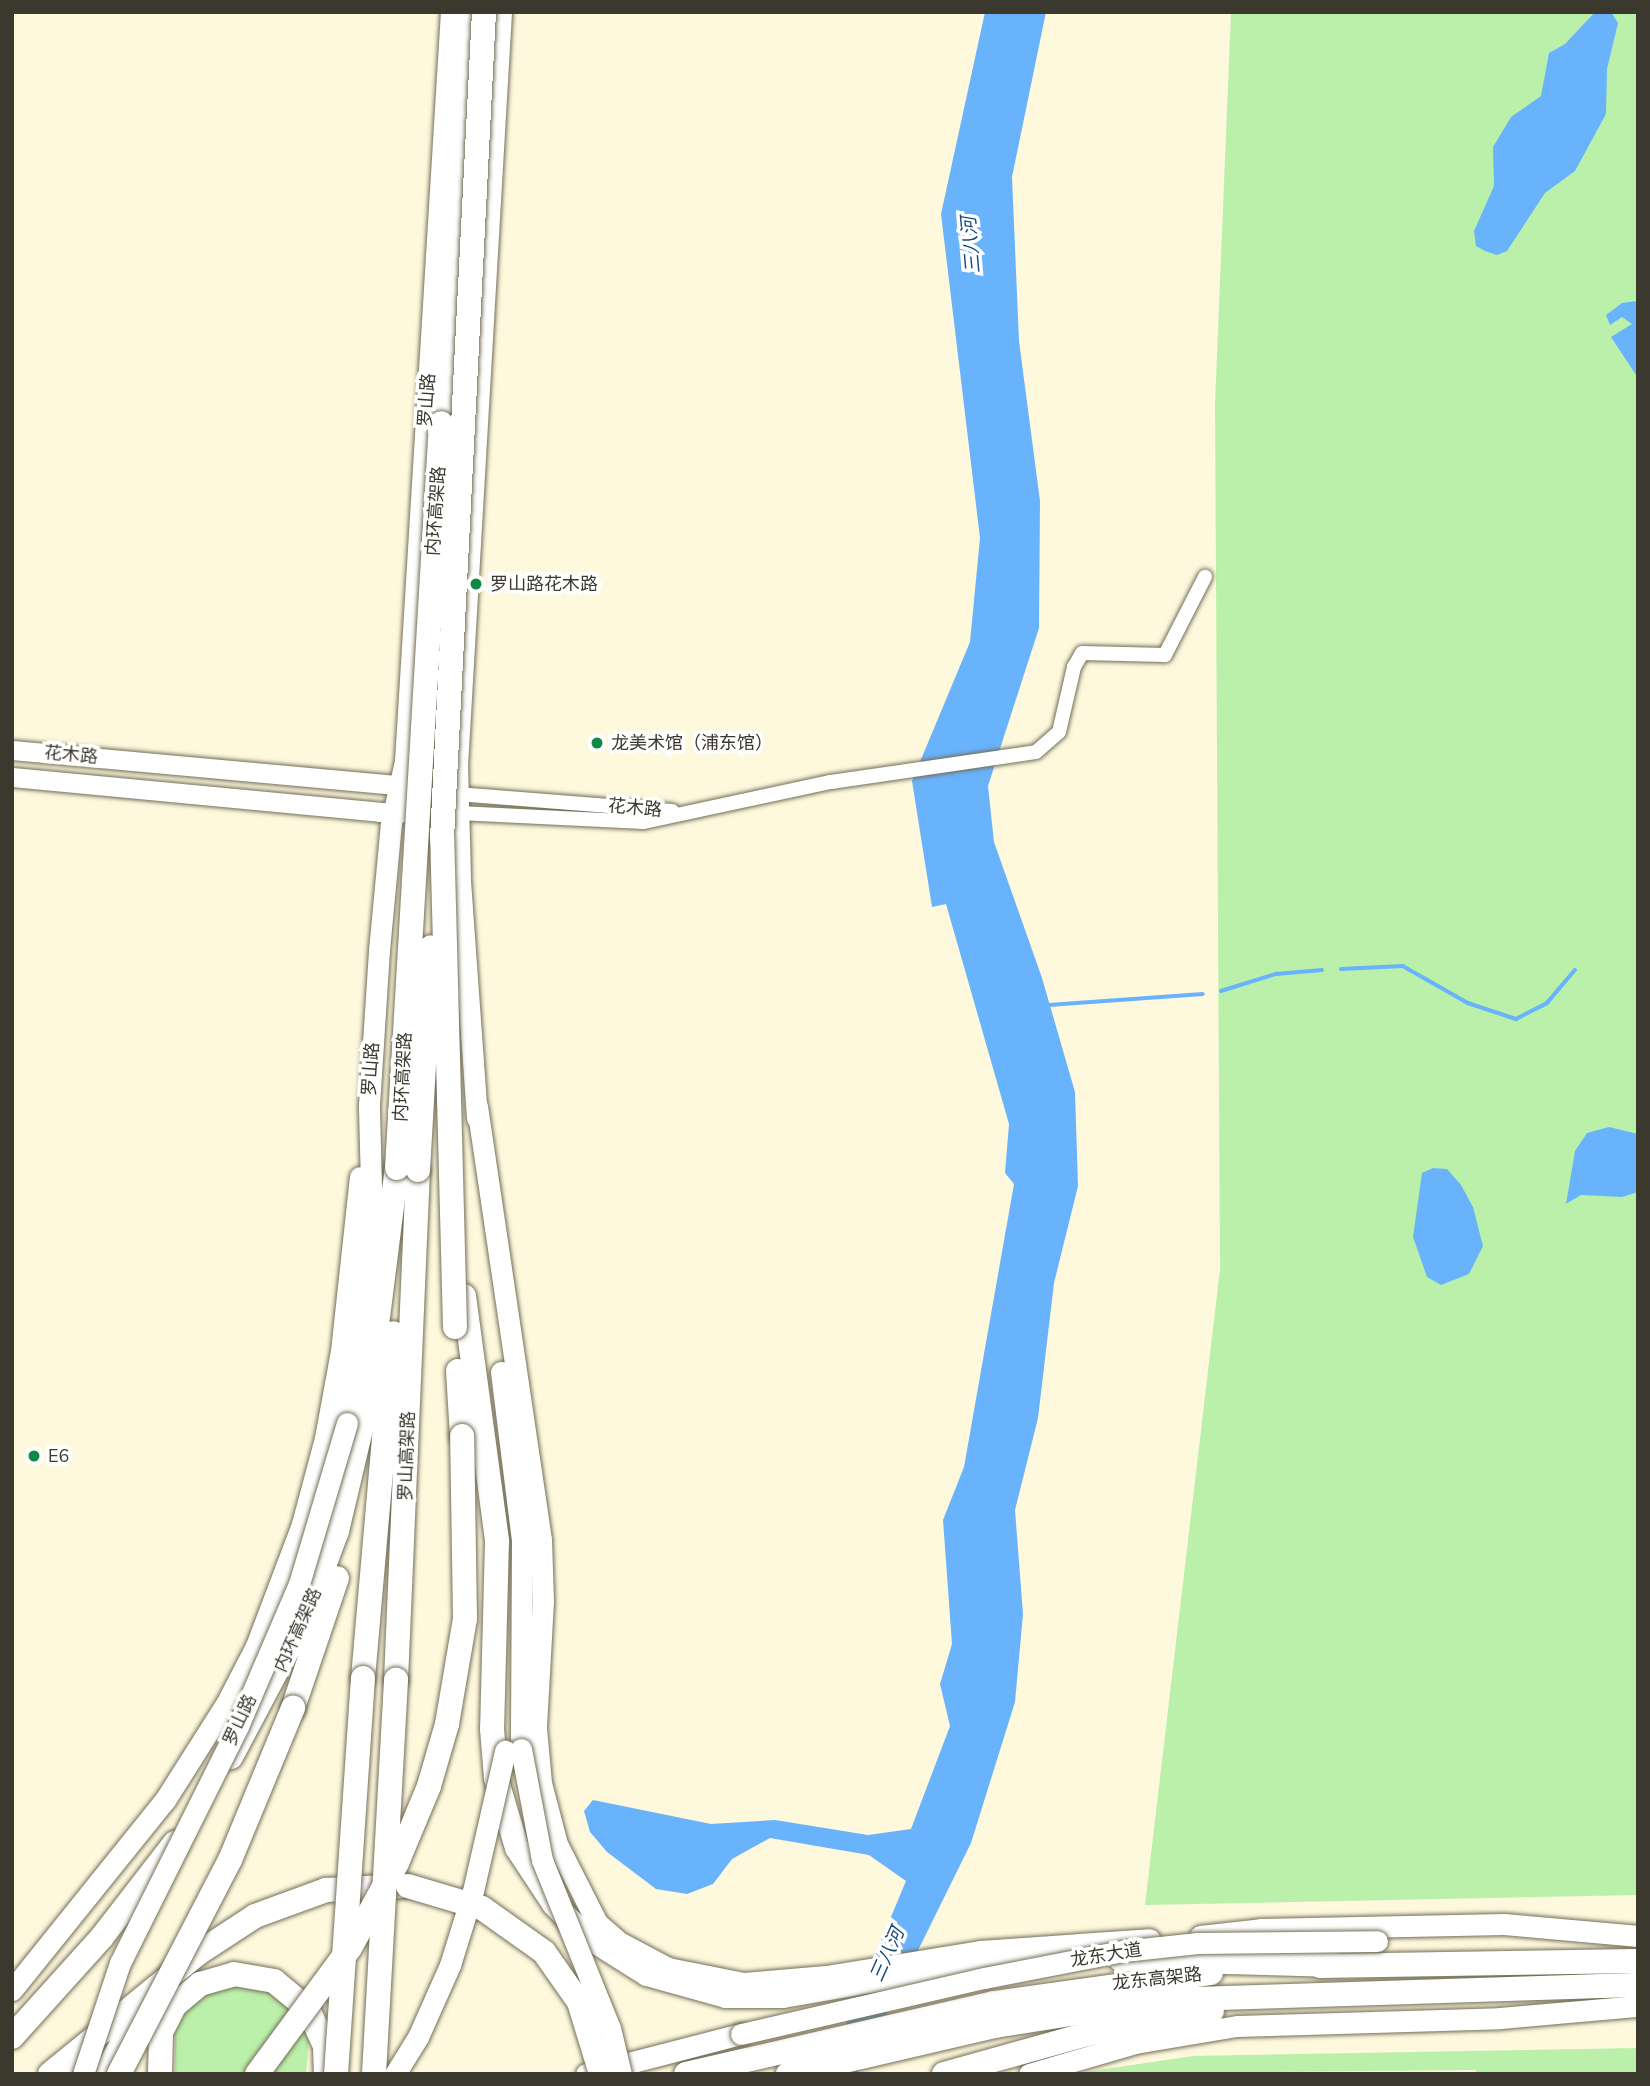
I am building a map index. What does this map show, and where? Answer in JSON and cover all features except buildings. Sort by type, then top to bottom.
[{"type":"highway","name":"内环高架路","points":[[12,2037],[102,1937],[194,1815],[261,1706],[306,1618],[337,1531],[360,1437],[407,1169],[466,12]]},
{"type":"highway","name":"内环高架路","points":[[257,2074],[323,1989],[375,1906],[417,1817],[450,1712],[465,1619],[467,1544],[450,1172],[442,838],[484,12]]},
{"type":"highway","name":"罗山高架路","points":[[336,2074],[363,1678],[399,1233],[432,905],[442,838]]},
{"type":"highway","name":"罗山高架路","points":[[374,2074],[396,1680],[407,1169]]},
{"type":"highway","points":[[450,1172],[494,1509],[499,1607],[492,1729],[496,1778],[508,1826],[541,1887],[582,1933],[648,1974],[706,1993],[787,1988],[966,1967],[1123,1958],[1336,1965]]},
{"type":"highway","points":[[119,2074],[230,1860],[293,1708],[336,1582],[389,1377]]},
{"type":"highway","points":[[50,2074],[224,1935],[290,1900],[363,1885],[408,1886],[482,1908],[544,1952],[579,2002],[601,2074]]},
{"type":"highway","name":"龙东高架路","points":[[686,2074],[936,2015],[1117,1983],[1336,1965],[1638,1961]]},
{"type":"highway","points":[[160,2074],[161,2032],[175,2005],[200,1984],[234,1974],[274,1981],[308,2008],[324,2046],[326,2074]]},
{"type":"highway","name":"龙东高架路","points":[[788,2074],[1054,2015],[1160,2000],[1638,1985]]},
{"type":"highway","points":[[944,2074],[1087,2034],[1234,2008],[1447,1989]]},
{"type":"highway","points":[[105,2074],[156,1990]]},
{"type":"highway","points":[[985,2074],[1087,2034]]},
{"type":"main road","name":"罗山路","points":[[83,2074],[120,1963],[238,1726],[299,1584],[347,1423],[372,1223],[369,1105],[401,812],[398,785],[405,761],[451,12]]},
{"type":"main road","points":[[501,12],[458,804],[460,878],[485,1255],[519,1506],[521,1749],[529,1808],[554,1896],[610,2028],[621,2074]]},
{"type":"main road","name":"花木路","points":[[12,750],[398,785],[458,804]]},
{"type":"main road","name":"花木路","points":[[12,777],[401,812],[458,804]]},
{"type":"main road","points":[[401,812],[460,878]]},
{"type":"main road","points":[[12,1990],[165,1800],[226,1704],[274,1602],[314,1480],[334,1392],[369,1105]]},
{"type":"main road","points":[[477,1106],[536,1494],[543,1601],[538,1753],[557,1844],[597,1923],[641,1955],[718,1981],[787,1988],[979,1951],[1261,1929],[1490,1924],[1638,1936]]},
{"type":"main road","points":[[395,2074],[436,2002],[473,1891],[505,1751],[522,1619]]},
{"type":"main road","name":"龙东大道","points":[[586,2074],[741,2034],[1124,1951],[1236,1941],[1638,1936]]},
{"type":"main road","points":[[1029,2074],[1135,2043],[1237,2026],[1500,2018],[1638,2006]]},
{"type":"street","name":"花木路","points":[[458,804],[610,824],[644,822],[677,812],[897,771],[1036,752],[1059,732],[1074,667],[1082,653],[1165,655],[1205,578]]},
{"type":"green space","points":[[1231,12],[1638,12],[1638,1895],[1145,1905],[1220,1269],[1215,404]]},
{"type":"green space","points":[[243,1984],[266,1989],[301,2019],[309,2041],[306,2074],[175,2074],[175,2033],[185,2013],[200,1997],[220,1987]]},
{"type":"green space","points":[[1638,2048],[1638,2074],[1477,2074],[1476,2070],[1071,2074],[1193,2056]]},
{"type":"water","name":"三八河","points":[[985,12],[1046,12],[1012,177],[1019,341],[1040,501],[1039,628],[988,786],[994,842],[1042,978],[1075,1092],[1078,1186],[1054,1283],[1038,1418],[1015,1510],[1023,1614],[1015,1702],[971,1843],[857,2074],[825,2074],[906,1881],[869,1855],[770,1838],[732,1859],[713,1884],[687,1894],[656,1889],[607,1852],[590,1832],[584,1811],[593,1800],[711,1824],[775,1820],[868,1835],[911,1829],[950,1726],[940,1684],[952,1644],[943,1520],[964,1467],[1014,1184],[1005,1173],[1009,1124],[946,904],[932,907],[912,781],[970,642],[980,538],[941,214]]},
{"type":"water","points":[[1595,12],[1611,12],[1618,23],[1607,69],[1606,114],[1575,171],[1545,193],[1507,251],[1497,255],[1485,251],[1476,246],[1474,231],[1494,186],[1493,147],[1511,117],[1541,96],[1549,53],[1565,44]]},
{"type":"water","points":[[1638,301],[1638,378],[1611,337],[1632,324],[1622,317],[1610,325],[1606,315],[1622,303]]},
{"type":"water","points":[[1609,1127],[1638,1134],[1638,1192],[1622,1197],[1581,1195],[1566,1204],[1575,1151],[1587,1133]]},
{"type":"water","points":[[1433,1168],[1447,1169],[1461,1185],[1473,1207],[1483,1246],[1469,1274],[1441,1285],[1427,1277],[1413,1237],[1422,1173]]},
{"type":"waterway","points":[[1341,969],[1403,966],[1468,1003],[1516,1019],[1547,1003],[1575,970]]},
{"type":"waterway","points":[[1221,991],[1276,974],[1322,970]]},
{"type":"waterway","points":[[1049,1005],[1203,994]]},
{"type":"place","name":"罗山路花木路","points":[[476,584]]},
{"type":"place","name":"龙美术馆（浦东馆）","points":[[597,743]]},
{"type":"place","name":"E6","points":[[34,1456]]}]
